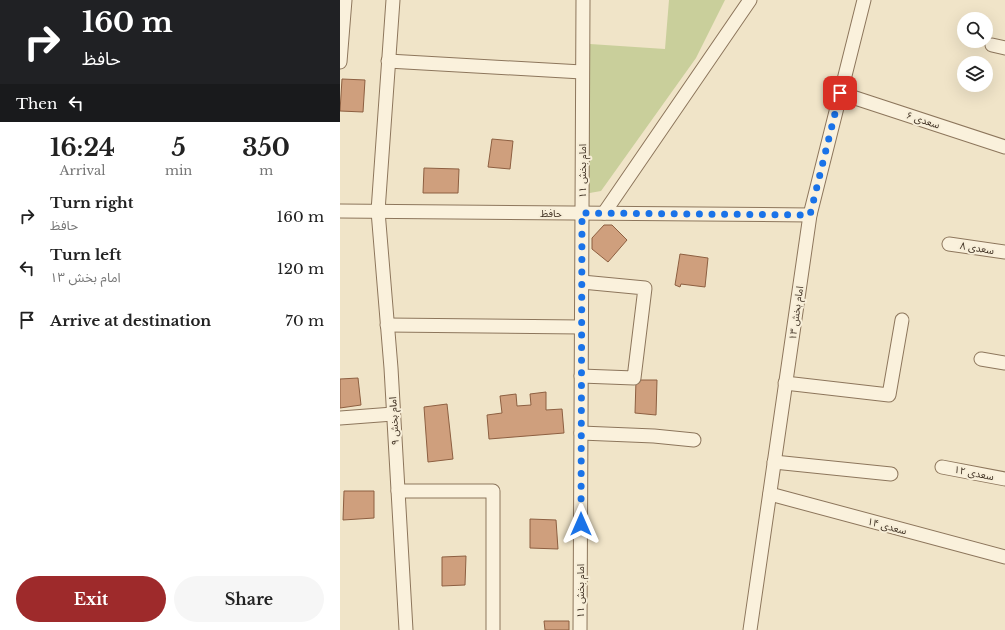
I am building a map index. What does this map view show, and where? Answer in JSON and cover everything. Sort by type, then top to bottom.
[{"type":"street","points":[[340,62],[345,0]]},
{"type":"street","name":"امام بخش ۹","points":[[393,0],[378,211],[393,414],[406,630]]},
{"type":"street","name":"امام بخش ۱۱","points":[[580,630],[583,0]]},
{"type":"street","points":[[604,213],[750,0]]},
{"type":"street","name":"امام بخش ۱۳","points":[[750,630],[810,215],[864,0]]},
{"type":"street","points":[[993,45],[1005,48]]},
{"type":"street","points":[[388,61],[582,72]]},
{"type":"street","name":"سعدی ۶","points":[[840,93],[1005,147]]},
{"type":"street","name":"حافظ","points":[[340,211],[810,215]]},
{"type":"street","name":"سعدی ۸","points":[[949,244],[1005,252]]},
{"type":"street","points":[[581,376],[634,378],[644,288],[582,282]]},
{"type":"street","points":[[785,383],[889,395],[902,320]]},
{"type":"street","points":[[387,325],[582,327]]},
{"type":"street","points":[[981,359],[1005,363]]},
{"type":"street","points":[[340,418],[393,414]]},
{"type":"street","points":[[581,433],[654,436],[694,440]]},
{"type":"street","points":[[774,462],[891,474]]},
{"type":"street","name":"سعدی ۱۲","points":[[942,466],[1005,479]]},
{"type":"street","points":[[398,491],[493,491],[493,630]]},
{"type":"street","name":"سعدی ۱۴","points":[[770,494],[1005,557]]},
{"type":"green space","points":[[669,0],[725,0],[696,58],[601,191],[584,194],[590,44],[665,49]]},
{"type":"building","points":[[342,79],[365,80],[363,112],[340,111]]},
{"type":"building","points":[[492,139],[513,141],[510,169],[488,167]]},
{"type":"building","points":[[424,168],[459,169],[458,193],[423,193]]},
{"type":"building","points":[[604,225],[612,225],[627,240],[608,262],[592,249],[592,238]]},
{"type":"building","points":[[680,254],[708,258],[705,287],[681,284],[680,287],[675,285]]},
{"type":"building","points":[[358,378],[361,405],[340,408],[340,379]]},
{"type":"building","points":[[636,380],[657,380],[656,415],[635,413]]},
{"type":"building","points":[[546,392],[546,410],[562,409],[564,433],[489,439],[487,415],[502,413],[500,396],[516,394],[517,406],[531,405],[530,394]]},
{"type":"building","points":[[447,404],[453,459],[428,462],[424,407]]},
{"type":"building","points":[[344,491],[374,491],[374,518],[343,520]]},
{"type":"building","points":[[530,519],[556,520],[558,549],[530,548]]},
{"type":"building","points":[[466,556],[465,585],[442,586],[442,557]]},
{"type":"building","points":[[544,621],[569,621],[569,630],[545,630]]},
{"type":"route","points":[[581,524],[582,213],[810,215],[840,93]]}]
